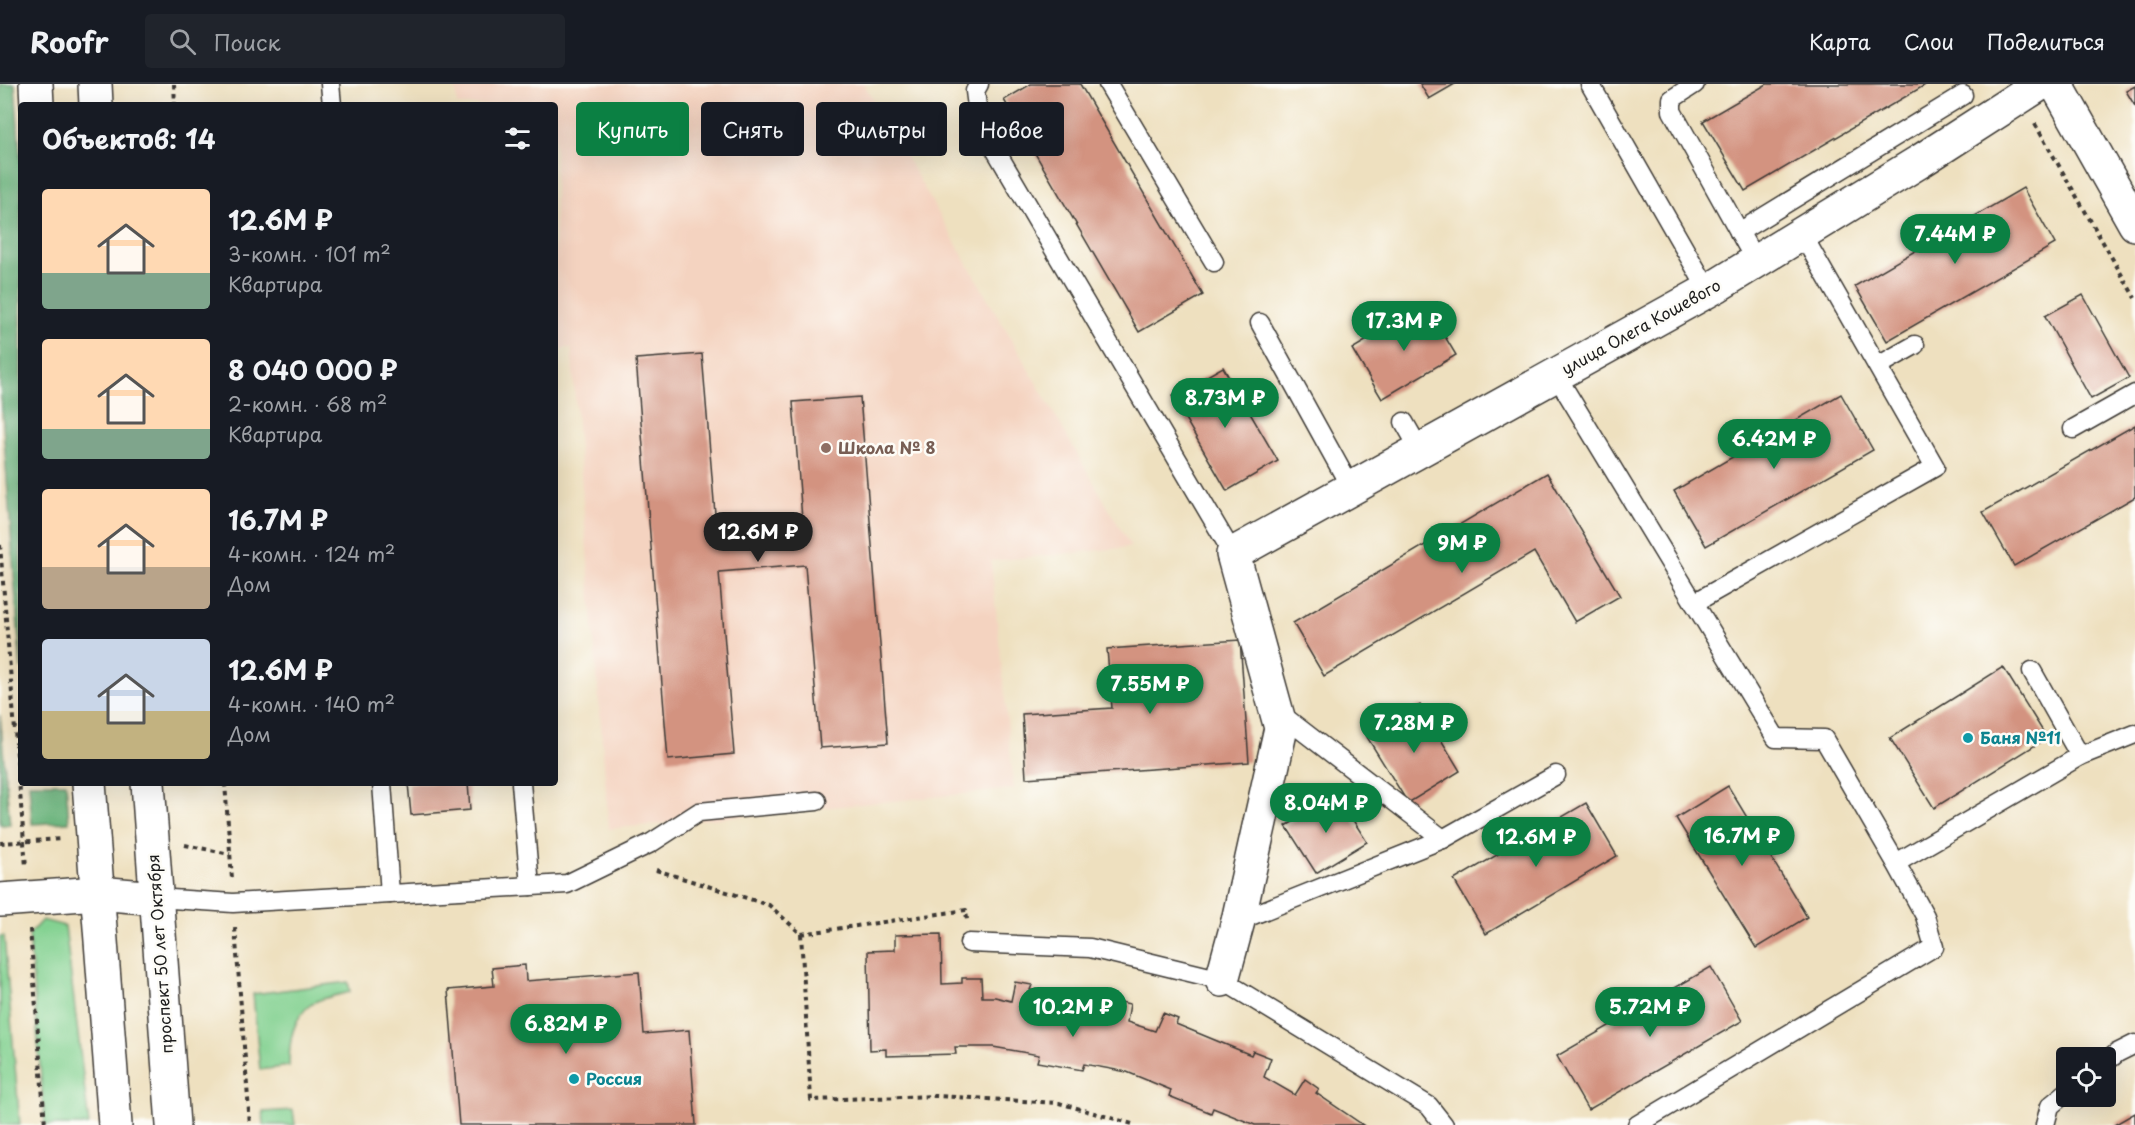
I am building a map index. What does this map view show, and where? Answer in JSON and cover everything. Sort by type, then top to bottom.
[{"type":"street","points":[[36,84],[37,102]]},
{"type":"street","points":[[95,84],[96,102]]},
{"type":"street","points":[[2056,84],[2135,224]]},
{"type":"street","name":"улица Олега Кошевого","points":[[1233,554],[1351,488],[1412,436],[1556,375],[1756,262],[2030,91]]},
{"type":"street","points":[[1222,980],[1238,921],[1281,728],[1233,554]]},
{"type":"street","points":[[89,786],[115,1125]]},
{"type":"street","name":"проспект 50 лет Октября","points":[[148,786],[173,1125]]},
{"type":"street","points":[[14,899],[98,893],[156,898]]},
{"type":"lane","points":[[330,84],[332,102]]},
{"type":"lane","points":[[979,84],[975,91],[979,122],[1233,554]]},
{"type":"lane","points":[[1108,84],[1214,262]]},
{"type":"lane","points":[[1590,84],[1708,290]]},
{"type":"lane","points":[[1695,84],[1672,99],[1672,111],[1756,262]]},
{"type":"lane","points":[[1739,232],[1963,95]]},
{"type":"lane","points":[[1694,603],[1935,467],[1802,234]]},
{"type":"lane","points":[[1260,323],[1351,488]]},
{"type":"lane","points":[[1878,366],[1915,345]]},
{"type":"lane","points":[[1556,375],[1776,738],[1824,739],[1925,916],[1934,947],[1636,1125]]},
{"type":"lane","points":[[2073,429],[2135,394]]},
{"type":"lane","points":[[2032,671],[2080,756]]},
{"type":"lane","points":[[1277,711],[1443,839]]},
{"type":"lane","points":[[1896,863],[2080,756],[2135,734]]},
{"type":"lane","points":[[1238,921],[1443,839],[1556,775]]},
{"type":"lane","points":[[382,786],[390,894]]},
{"type":"lane","points":[[521,786],[530,886]]},
{"type":"lane","points":[[156,898],[233,903],[567,884],[651,843],[699,812],[817,801]]},
{"type":"lane","points":[[969,943],[1090,948],[1222,980],[1429,1106],[1444,1125]]},
{"type":"lane","points":[[2116,1054],[2135,1044]]},
{"type":"lane","points":[[2045,1125],[2050,1106],[2056,1101]]},
{"type":"path","points":[[174,84],[175,102]]},
{"type":"path","points":[[2030,91],[2135,298]]},
{"type":"path","points":[[0,545],[14,899],[45,1125]]},
{"type":"path","points":[[225,786],[250,1125]]},
{"type":"path","points":[[801,934],[811,1100],[936,1096],[1059,1103],[1136,1125]]},
{"type":"shaded area","name":"Школа № 8","points":[[455,84],[864,84],[874,102],[816,102],[816,156],[906,156],[1131,547],[991,561],[1014,789],[609,829],[571,348],[558,349],[558,102],[457,102]]},
{"type":"green space","points":[[0,84],[15,84],[18,126],[18,628],[0,384]]},
{"type":"green space","points":[[0,715],[10,825],[0,825]]},
{"type":"green space","points":[[29,786],[66,786],[69,822],[32,824]]},
{"type":"green space","points":[[42,920],[65,926],[89,1125],[45,1125],[29,934]]},
{"type":"green space","points":[[0,936],[4,936],[20,1125],[0,1125]]},
{"type":"green space","points":[[348,982],[350,992],[317,1001],[300,1015],[291,1039],[289,1066],[260,1070],[253,994]]},
{"type":"green space","points":[[293,1110],[295,1125],[264,1125],[263,1112]]},
{"type":"building","points":[[1031,84],[1080,84],[1203,295],[1139,332],[1037,156],[1064,156],[1064,102],[1005,102],[1004,100]]},
{"type":"building","points":[[1420,84],[1455,84],[1429,99]]},
{"type":"building","points":[[1767,84],[1927,84],[1745,191],[1703,121]]},
{"type":"building","points":[[2135,86],[2135,106],[2126,91]]},
{"type":"building","points":[[2023,188],[2055,244],[1887,341],[1855,286]]},
{"type":"building","points":[[2083,295],[2129,378],[2091,399],[2045,316]]},
{"type":"building","points":[[1426,305],[1456,355],[1382,399],[1352,349]]},
{"type":"building","points":[[702,354],[716,526],[802,519],[793,402],[860,397],[888,743],[820,748],[805,565],[719,572],[734,754],[668,760],[636,359]]},
{"type":"building","points":[[1223,367],[1278,461],[1227,491],[1172,396]]},
{"type":"building","points":[[1841,394],[1873,450],[1706,546],[1674,491]]},
{"type":"building","points":[[2135,425],[2135,497],[2014,566],[1983,512]]},
{"type":"building","points":[[1547,473],[1620,596],[1575,622],[1534,552],[1324,676],[1293,623]]},
{"type":"building","points":[[1240,640],[1249,762],[1026,778],[1022,714],[1112,708],[1107,649]]},
{"type":"building","name":"Баня №11","points":[[2003,667],[2047,738],[1934,808],[1890,738]]},
{"type":"building","points":[[1420,705],[1460,771],[1408,803],[1367,737]]},
{"type":"building","points":[[408,786],[468,786],[470,810],[411,815]]},
{"type":"building","points":[[1728,786],[1807,917],[1756,948],[1676,818]]},
{"type":"building","points":[[1337,795],[1367,842],[1316,873],[1286,826]]},
{"type":"building","points":[[1586,803],[1617,856],[1486,934],[1454,880]]},
{"type":"building","points":[[941,934],[942,984],[962,983],[962,978],[981,978],[982,997],[1011,1001],[1015,982],[1032,985],[1030,990],[1110,1005],[1111,1000],[1130,1004],[1127,1022],[1155,1031],[1163,1013],[1178,1019],[1176,1024],[1251,1055],[1253,1051],[1271,1058],[1264,1077],[1295,1095],[1305,1079],[1319,1089],[1316,1093],[1363,1125],[1255,1125],[1213,1108],[1211,1113],[1169,1096],[1171,1090],[1127,1072],[1084,1064],[1082,1070],[1037,1062],[1039,1055],[993,1047],[955,1047],[956,1054],[886,1056],[886,1049],[870,1050],[868,951],[895,950],[895,935]]},
{"type":"building","name":"Россия","points":[[525,965],[526,981],[639,972],[644,1034],[689,1030],[696,1125],[459,1125],[448,990],[494,986],[492,968]]},
{"type":"building","points":[[1711,967],[1742,1021],[1588,1110],[1557,1056]]},
{"type":"building","points":[[2135,1113],[2135,1125],[2114,1125]]},
{"type":"place","name":"Школа № 8","points":[[826,448]]},
{"type":"place","name":"Баня №11","points":[[1968,738]]},
{"type":"place","name":"Россия","points":[[574,1079]]}]
